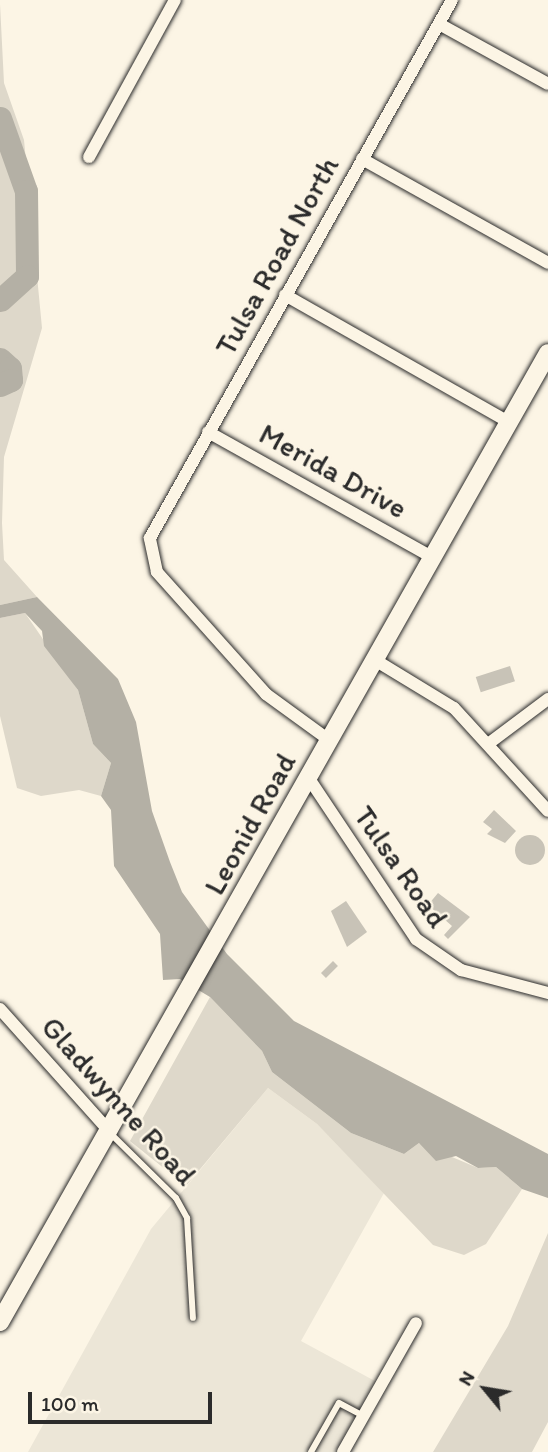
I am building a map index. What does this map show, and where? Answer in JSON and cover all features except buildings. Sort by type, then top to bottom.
[{"type":"street","points":[[89,157],[176,0]]},
{"type":"street","name":"Tulsa Road North","points":[[329,740],[266,694],[157,572],[150,538],[452,0]]},
{"type":"street","points":[[439,23],[548,84]]},
{"type":"street","points":[[362,159],[548,263]]},
{"type":"street","points":[[285,296],[509,422]]},
{"type":"street","name":"Leonid Road","points":[[0,1322],[548,353]]},
{"type":"street","name":"Merida Drive","points":[[208,432],[432,558]]},
{"type":"street","points":[[375,660],[454,708],[548,811]]},
{"type":"street","points":[[488,744],[548,699]]},
{"type":"street","name":"Tulsa Road","points":[[308,777],[416,939],[461,970],[548,993]]},
{"type":"street","name":"Gladwynne Road","points":[[0,1009],[108,1130]]},
{"type":"street","points":[[343,1452],[416,1323]]},
{"type":"lane","name":"Gladwynne Road","points":[[108,1130],[176,1198],[187,1218],[193,1318]]},
{"type":"lane","points":[[312,1452],[339,1403],[363,1416]]},
{"type":"shaded area","points":[[0,4],[4,83],[24,140],[42,328],[4,457],[2,523],[4,560],[37,597],[0,605]]},
{"type":"shaded area","points":[[37,597],[118,679],[136,722],[152,811],[170,862],[182,892],[227,954],[294,1021],[548,1154],[548,1198],[522,1189],[496,1167],[478,1168],[456,1156],[436,1161],[419,1143],[404,1154],[351,1133],[272,1072],[262,1051],[210,997],[180,979],[163,980],[160,934],[114,866],[111,810],[101,796],[111,763],[93,744],[78,690],[44,646],[42,631],[25,613],[0,618],[0,605]]},
{"type":"shaded area","points":[[25,613],[78,690],[93,744],[111,763],[101,796],[79,790],[41,796],[17,788],[0,716],[0,618]]},
{"type":"shaded area","points":[[210,997],[262,1051],[272,1072],[351,1133],[404,1154],[419,1143],[478,1168],[496,1167],[522,1189],[486,1244],[464,1255],[433,1245],[317,1124],[268,1088],[186,1186],[130,1141]]},
{"type":"shaded area","points":[[268,1088],[317,1124],[384,1193],[301,1341],[386,1387],[349,1452],[28,1452],[151,1229]]},
{"type":"shaded area","points":[[548,1233],[548,1422],[532,1452],[433,1452],[508,1326]]},
{"type":"waterway","points":[[0,118],[26,191],[27,276],[0,300]]},
{"type":"waterway","points":[[0,359],[10,368],[11,380],[0,385]]}]
